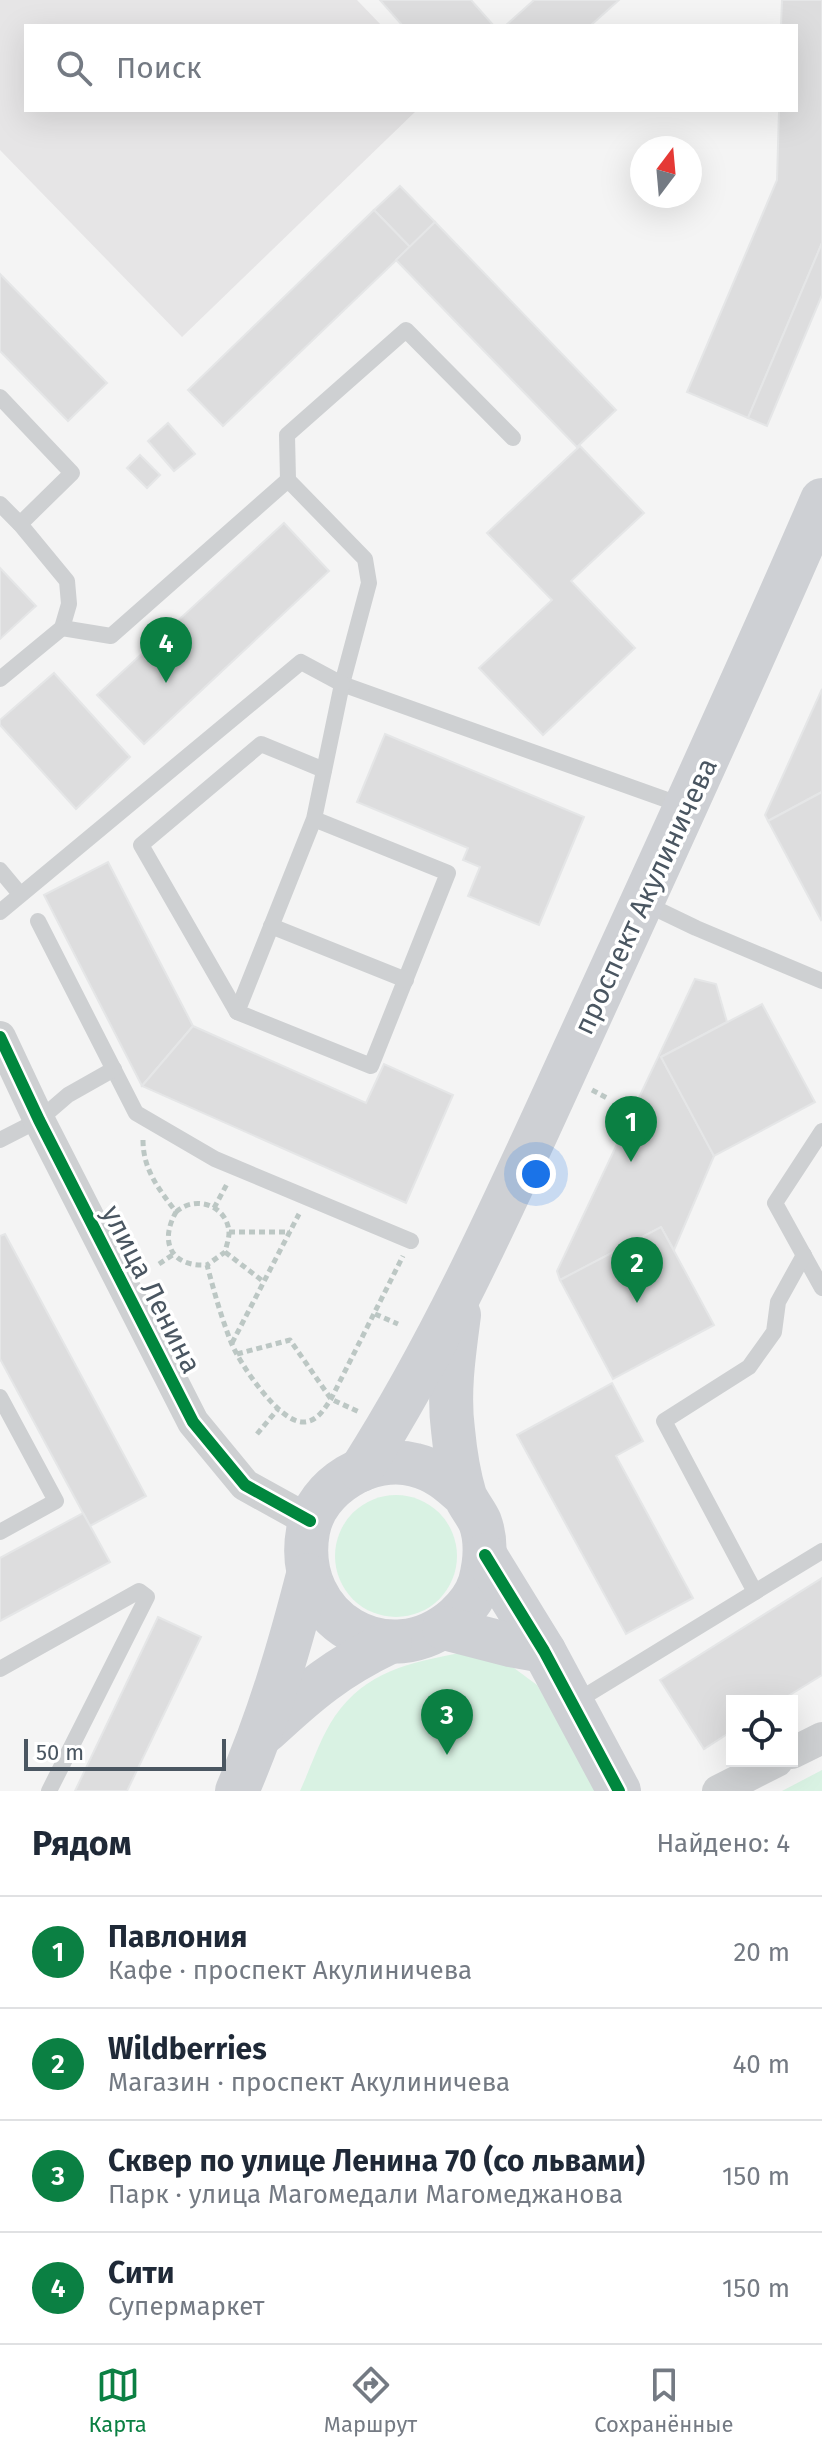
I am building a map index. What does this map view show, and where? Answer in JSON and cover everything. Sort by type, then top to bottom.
[{"type":"main road","name":"проспект Акулиничева","points":[[361,1470],[397,1413],[462,1289],[686,807],[822,500]]},
{"type":"main road","points":[[462,1289],[452,1375],[452,1430],[465,1496],[480,1524],[485,1555],[479,1585],[465,1609],[444,1628],[418,1639],[390,1642],[362,1636],[338,1622],[319,1601],[308,1575],[305,1547],[310,1521],[328,1492],[352,1473],[382,1463],[413,1464],[442,1476],[465,1496]]},
{"type":"main road","points":[[485,1555],[544,1651],[619,1791]]},
{"type":"main road","points":[[237,1791],[261,1736],[308,1575]]},
{"type":"main road","points":[[444,1628],[544,1651]]},
{"type":"main road","points":[[261,1736],[313,1687],[353,1660],[390,1642]]},
{"type":"street","name":"улица Ленина","points":[[0,1037],[193,1422],[245,1485],[310,1521]]},
{"type":"street","points":[[798,1750],[822,1738]]},
{"type":"street","points":[[718,1791],[765,1767]]},
{"type":"lane","points":[[237,1012],[314,819],[342,684],[369,583],[365,559],[288,480],[287,435],[406,330],[513,438]]},
{"type":"lane","points":[[0,397],[72,473],[20,524]]},
{"type":"lane","points":[[62,628],[111,636],[288,480]]},
{"type":"lane","points":[[0,504],[67,581],[69,604],[62,628],[0,679]]},
{"type":"lane","points":[[0,912],[301,662],[342,684],[686,807]]},
{"type":"lane","points":[[314,819],[448,873],[371,1066],[237,1012],[141,845],[261,744],[324,770]]},
{"type":"lane","points":[[0,870],[20,894]]},
{"type":"lane","points":[[642,902],[822,981]]},
{"type":"lane","points":[[38,921],[136,1113],[215,1159],[411,1241]]},
{"type":"lane","points":[[271,926],[406,980]]},
{"type":"lane","points":[[0,1140],[39,1120],[68,1095],[114,1069]]},
{"type":"lane","points":[[822,1131],[775,1203],[822,1288]]},
{"type":"lane","points":[[755,1592],[664,1421],[749,1367],[774,1332],[778,1302],[804,1255]]},
{"type":"lane","points":[[0,1397],[56,1501],[0,1532]]},
{"type":"lane","points":[[571,1705],[822,1551]]},
{"type":"lane","points":[[0,1669],[139,1591],[147,1597],[49,1791]]},
{"type":"path","points":[[142,1116],[143,1156],[149,1175],[176,1212]]},
{"type":"path","points":[[232,1344],[308,1198]]},
{"type":"path","points":[[199,1202],[222,1215],[229,1232],[225,1252],[207,1265],[185,1262],[168,1247],[166,1236],[176,1212],[185,1204],[199,1202]]},
{"type":"path","points":[[229,1232],[290,1232]]},
{"type":"path","points":[[207,1265],[237,1354],[278,1409],[296,1422],[308,1422],[320,1415],[331,1399],[411,1241]]},
{"type":"path","points":[[225,1252],[264,1282]]},
{"type":"path","points":[[159,1264],[174,1254]]},
{"type":"path","points":[[375,1314],[398,1324]]},
{"type":"path","points":[[237,1354],[290,1340],[331,1399],[360,1412]]},
{"type":"path","points":[[257,1434],[278,1409]]},
{"type":"shaded area","points":[[0,0],[357,0],[380,24],[24,24],[24,112],[415,112],[182,337],[0,150]]},
{"type":"green space","points":[[396,1495],[419,1500],[439,1513],[452,1533],[457,1556],[452,1579],[439,1599],[419,1612],[396,1617],[373,1612],[353,1599],[340,1579],[335,1556],[340,1533],[353,1513],[373,1500]]},
{"type":"green space","points":[[460,1653],[514,1668],[537,1685],[599,1791],[300,1791],[320,1743],[347,1701],[390,1671]]},
{"type":"green space","points":[[822,1770],[822,1791],[782,1791]]},
{"type":"building","points":[[380,0],[471,0],[492,24],[401,24]]},
{"type":"building","points":[[534,0],[619,0],[592,24],[507,24]]},
{"type":"building","points":[[782,0],[822,0],[822,243],[748,418],[687,392],[777,180],[779,112],[798,112],[798,24],[781,24]]},
{"type":"building","points":[[400,186],[435,222],[410,247],[374,210]]},
{"type":"building","points":[[374,210],[410,247],[223,426],[188,390]]},
{"type":"building","points":[[435,222],[616,410],[577,447],[396,260]]},
{"type":"building","points":[[822,243],[822,295],[767,426],[748,418]]},
{"type":"building","points":[[0,274],[107,383],[68,421],[0,351]]},
{"type":"building","points":[[168,423],[195,454],[174,471],[148,441]]},
{"type":"building","points":[[580,446],[644,513],[571,581],[635,648],[543,735],[479,668],[552,600],[487,533]]},
{"type":"building","points":[[140,455],[160,475],[147,488],[127,468]]},
{"type":"building","points":[[284,523],[329,571],[144,744],[97,695]]},
{"type":"building","points":[[0,568],[36,606],[0,639]]},
{"type":"building","points":[[54,673],[130,757],[76,809],[0,725],[0,720]]},
{"type":"building","points":[[822,689],[822,792],[768,821],[765,815]]},
{"type":"building","points":[[385,734],[584,817],[539,925],[468,896],[480,867],[463,860],[468,848],[357,802]]},
{"type":"building","points":[[822,792],[822,919],[821,920],[768,821]]},
{"type":"building","points":[[108,862],[193,1026],[142,1086],[44,895]]},
{"type":"building","points":[[695,979],[716,984],[727,1022],[661,1057],[714,1156],[674,1250],[661,1227],[560,1280],[557,1271]]},
{"type":"building","points":[[762,1004],[815,1102],[714,1156],[661,1057]]},
{"type":"building","points":[[193,1026],[366,1103],[384,1064],[453,1095],[406,1203],[142,1086]]},
{"type":"building","points":[[661,1227],[714,1325],[613,1379],[560,1280]]},
{"type":"building","points":[[5,1234],[146,1496],[90,1526],[0,1359],[0,1236]]},
{"type":"building","points":[[612,1383],[643,1441],[616,1456],[693,1598],[626,1634],[517,1435]]},
{"type":"building","points":[[83,1513],[110,1562],[0,1621],[0,1558]]},
{"type":"building","points":[[822,1578],[822,1675],[790,1695],[726,1695],[726,1735],[704,1749],[660,1680]]},
{"type":"building","points":[[158,1617],[201,1637],[127,1791],[75,1791]]},
{"type":"cycle path","points":[[0,1037],[193,1422],[245,1485],[310,1521]]},
{"type":"cycle path","points":[[485,1555],[544,1651],[619,1791]]},
{"type":"place","name":"Сити","points":[[166,683]]},
{"type":"place","name":"Павлония","points":[[631,1162]]},
{"type":"place","name":"Wildberries","points":[[637,1303]]},
{"type":"place","name":"Сквер по улице Ленина 70 (со львами)","points":[[447,1755]]}]
